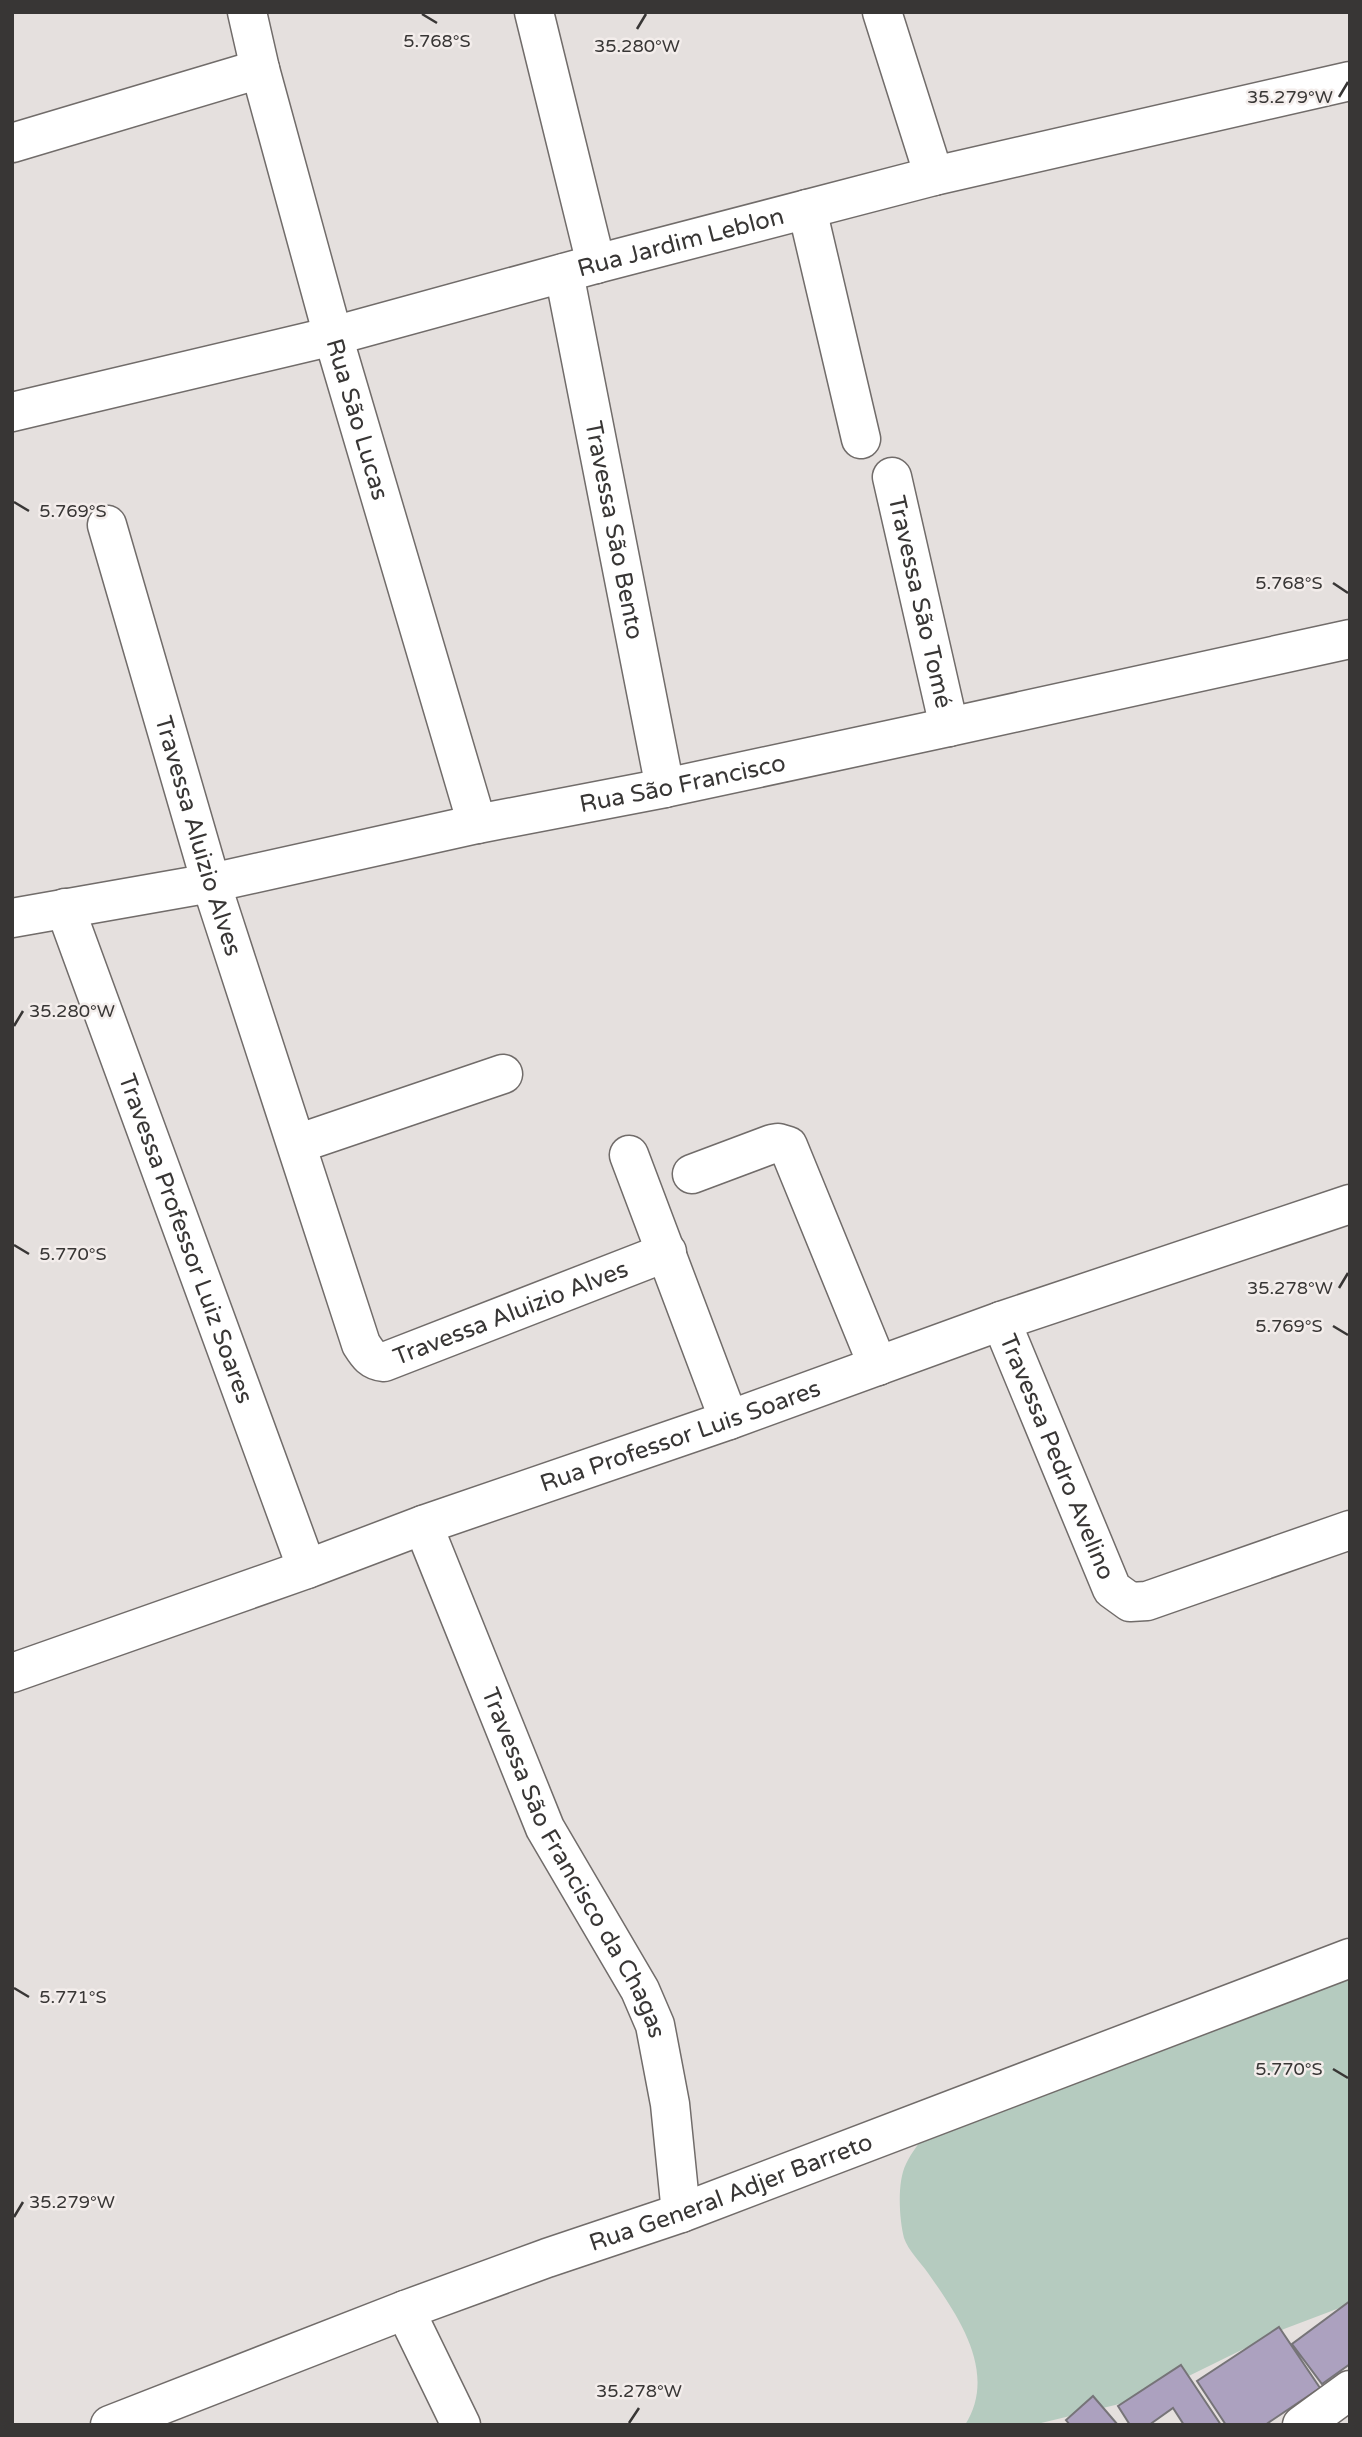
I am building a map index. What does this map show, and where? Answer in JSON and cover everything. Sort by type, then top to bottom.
[{"type":"street","name":"Rua São Lucas","points":[[247,12],[333,336],[477,824]]},
{"type":"street","name":"Travessa São Bento","points":[[534,12],[580,268],[665,788]]},
{"type":"street","points":[[882,12],[934,176]]},
{"type":"street","points":[[12,143],[260,69]]},
{"type":"street","name":"Rua Jardim Leblon","points":[[12,412],[333,336],[580,268],[934,176],[1350,81]]},
{"type":"street","points":[[807,209],[861,439]]},
{"type":"street","name":"Travessa São Tomé","points":[[892,477],[949,727]]},
{"type":"street","name":"Travessa Aluizio Alves","points":[[107,525],[211,883],[361,1345],[375,1361],[384,1362],[667,1252]]},
{"type":"street","name":"Rua São Francisco","points":[[12,918],[211,883],[477,824],[665,788],[1350,639]]},
{"type":"street","name":"Travessa Professor Luiz Soares","points":[[65,908],[307,1569]]},
{"type":"street","points":[[297,1144],[503,1074]]},
{"type":"street","points":[[692,1174],[772,1144],[788,1146],[878,1366]]},
{"type":"street","points":[[629,1155],[729,1420]]},
{"type":"street","name":"Rua Professor Luis Soares","points":[[12,1673],[1001,1321],[1350,1204]]},
{"type":"street","name":"Travessa Pedro Avelino","points":[[1001,1321],[1112,1588],[1129,1602],[1147,1601],[1350,1530]]},
{"type":"street","name":"Travessa São Francisco da Chagas","points":[[423,1525],[545,1828],[640,1990],[655,2025],[670,2104],[681,2213]]},
{"type":"street","name":"Rua General Adjer Barreto","points":[[110,2425],[405,2310],[681,2213],[1350,1958]]},
{"type":"street","points":[[405,2310],[461,2425]]},
{"type":"street","points":[[1302,2425],[1350,2390]]},
{"type":"green space","points":[[1350,1956],[1350,2304],[1284,2329],[1144,2398],[1033,2425],[965,2425],[974,2405],[978,2386],[971,2346],[952,2308],[906,2243],[901,2221],[900,2190],[903,2172],[910,2156],[927,2133]]},
{"type":"building","points":[[1350,2301],[1350,2364],[1322,2384],[1292,2344]]},
{"type":"building","points":[[1279,2327],[1320,2388],[1265,2425],[1226,2425],[1197,2381]]},
{"type":"building","points":[[1181,2365],[1221,2425],[1184,2425],[1173,2408],[1149,2425],[1130,2425],[1118,2406]]},
{"type":"building","points":[[1093,2396],[1118,2425],[1070,2425],[1066,2420]]}]
